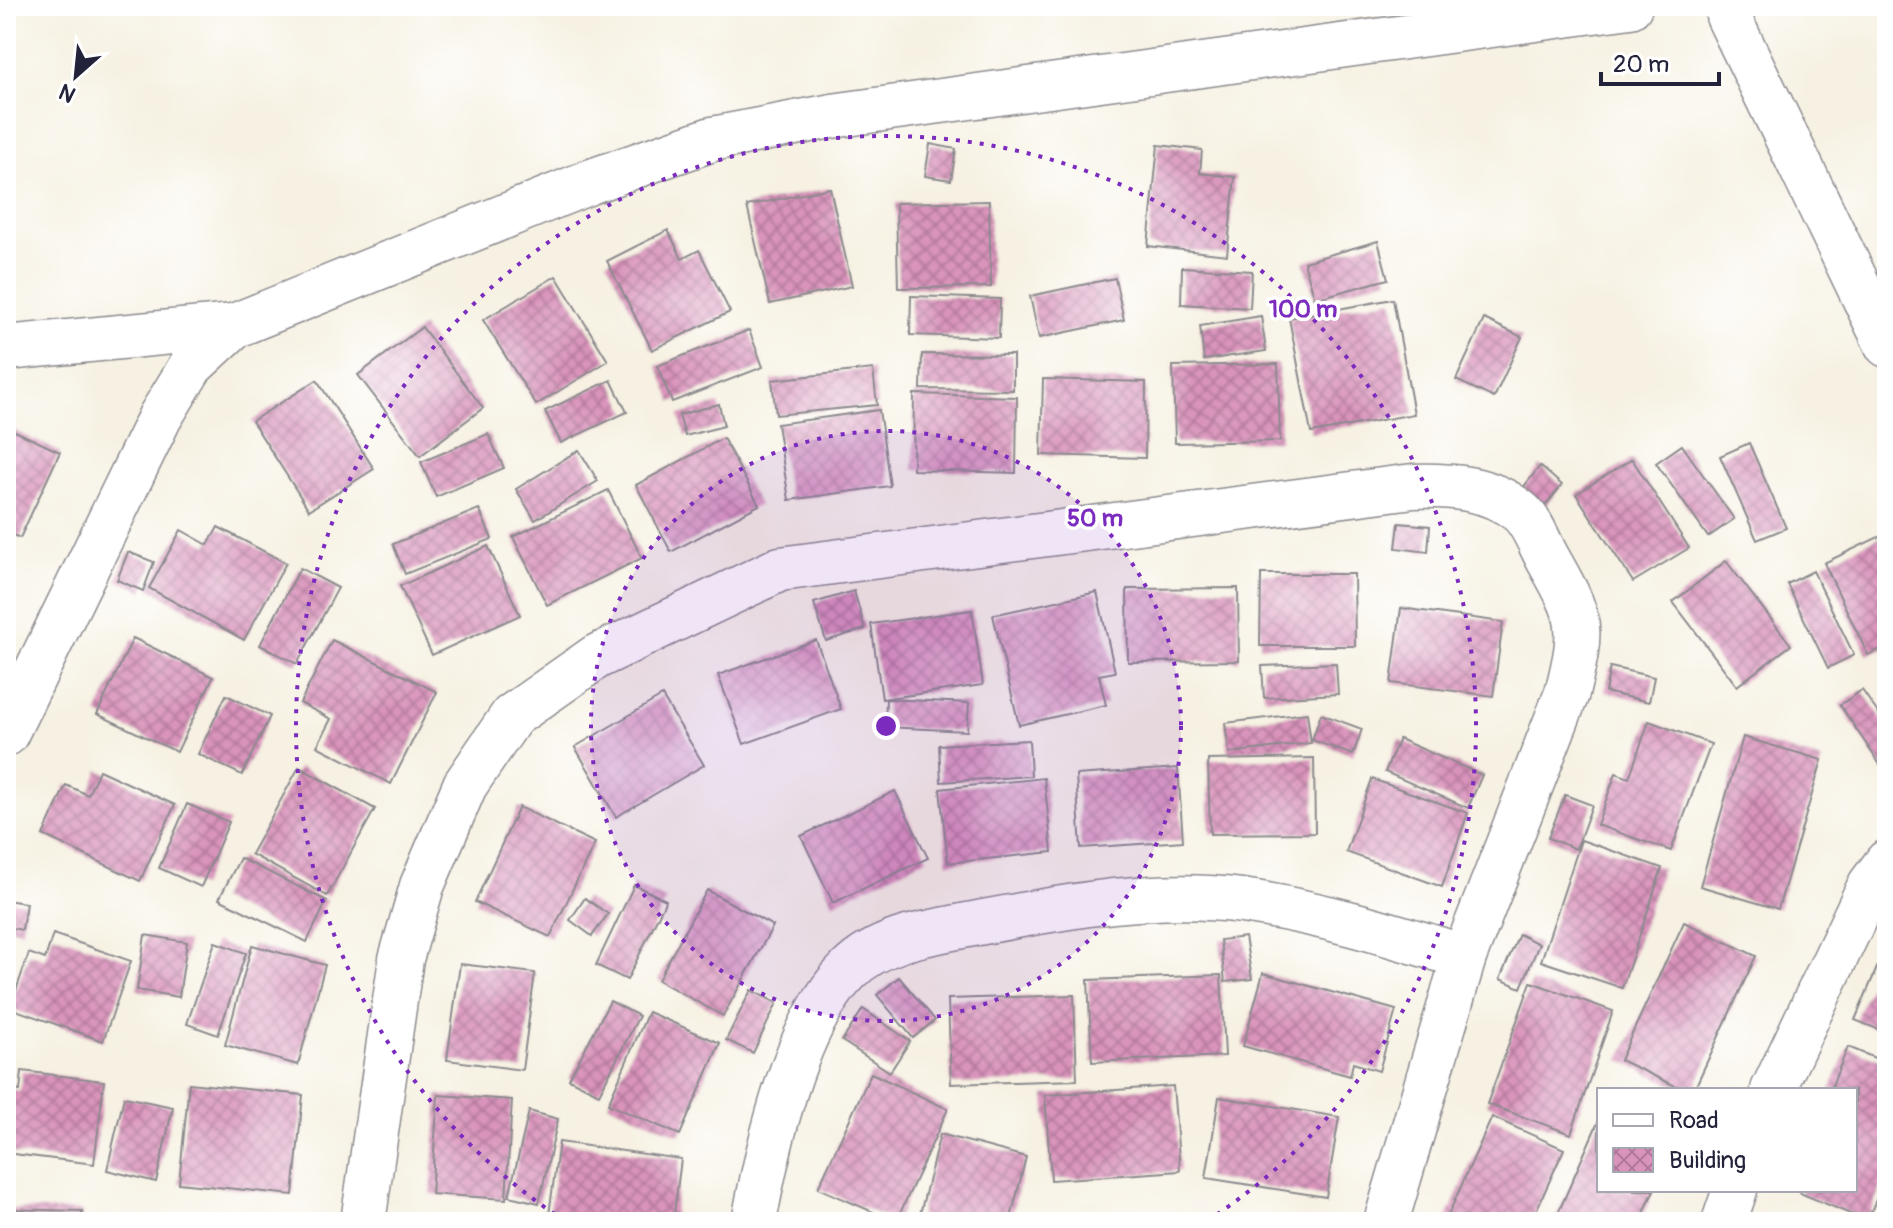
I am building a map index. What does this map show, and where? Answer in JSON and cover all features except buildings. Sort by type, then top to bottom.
[{"type":"street","points":[[6,348],[234,326],[592,181],[712,139],[832,116],[1630,6]]},
{"type":"street","points":[[1728,6],[1728,16],[1887,345]]},
{"type":"street","points":[[6,734],[160,417],[191,366],[234,326]]},
{"type":"street","points":[[363,1222],[401,959],[422,886],[465,785],[512,716],[584,665],[780,569],[1413,486],[1453,484],[1490,495],[1521,512],[1577,610],[1577,650],[1567,693],[1464,957],[1386,1222]]},
{"type":"street","points":[[1774,1088],[1870,885],[1887,862]]},
{"type":"street","points":[[754,1222],[787,1087],[804,1039],[823,1005],[849,970],[876,950],[914,935],[1068,906],[1154,899],[1239,900],[1352,921],[1464,957]]},
{"type":"street","points":[[1724,1222],[1734,1192]]}]
